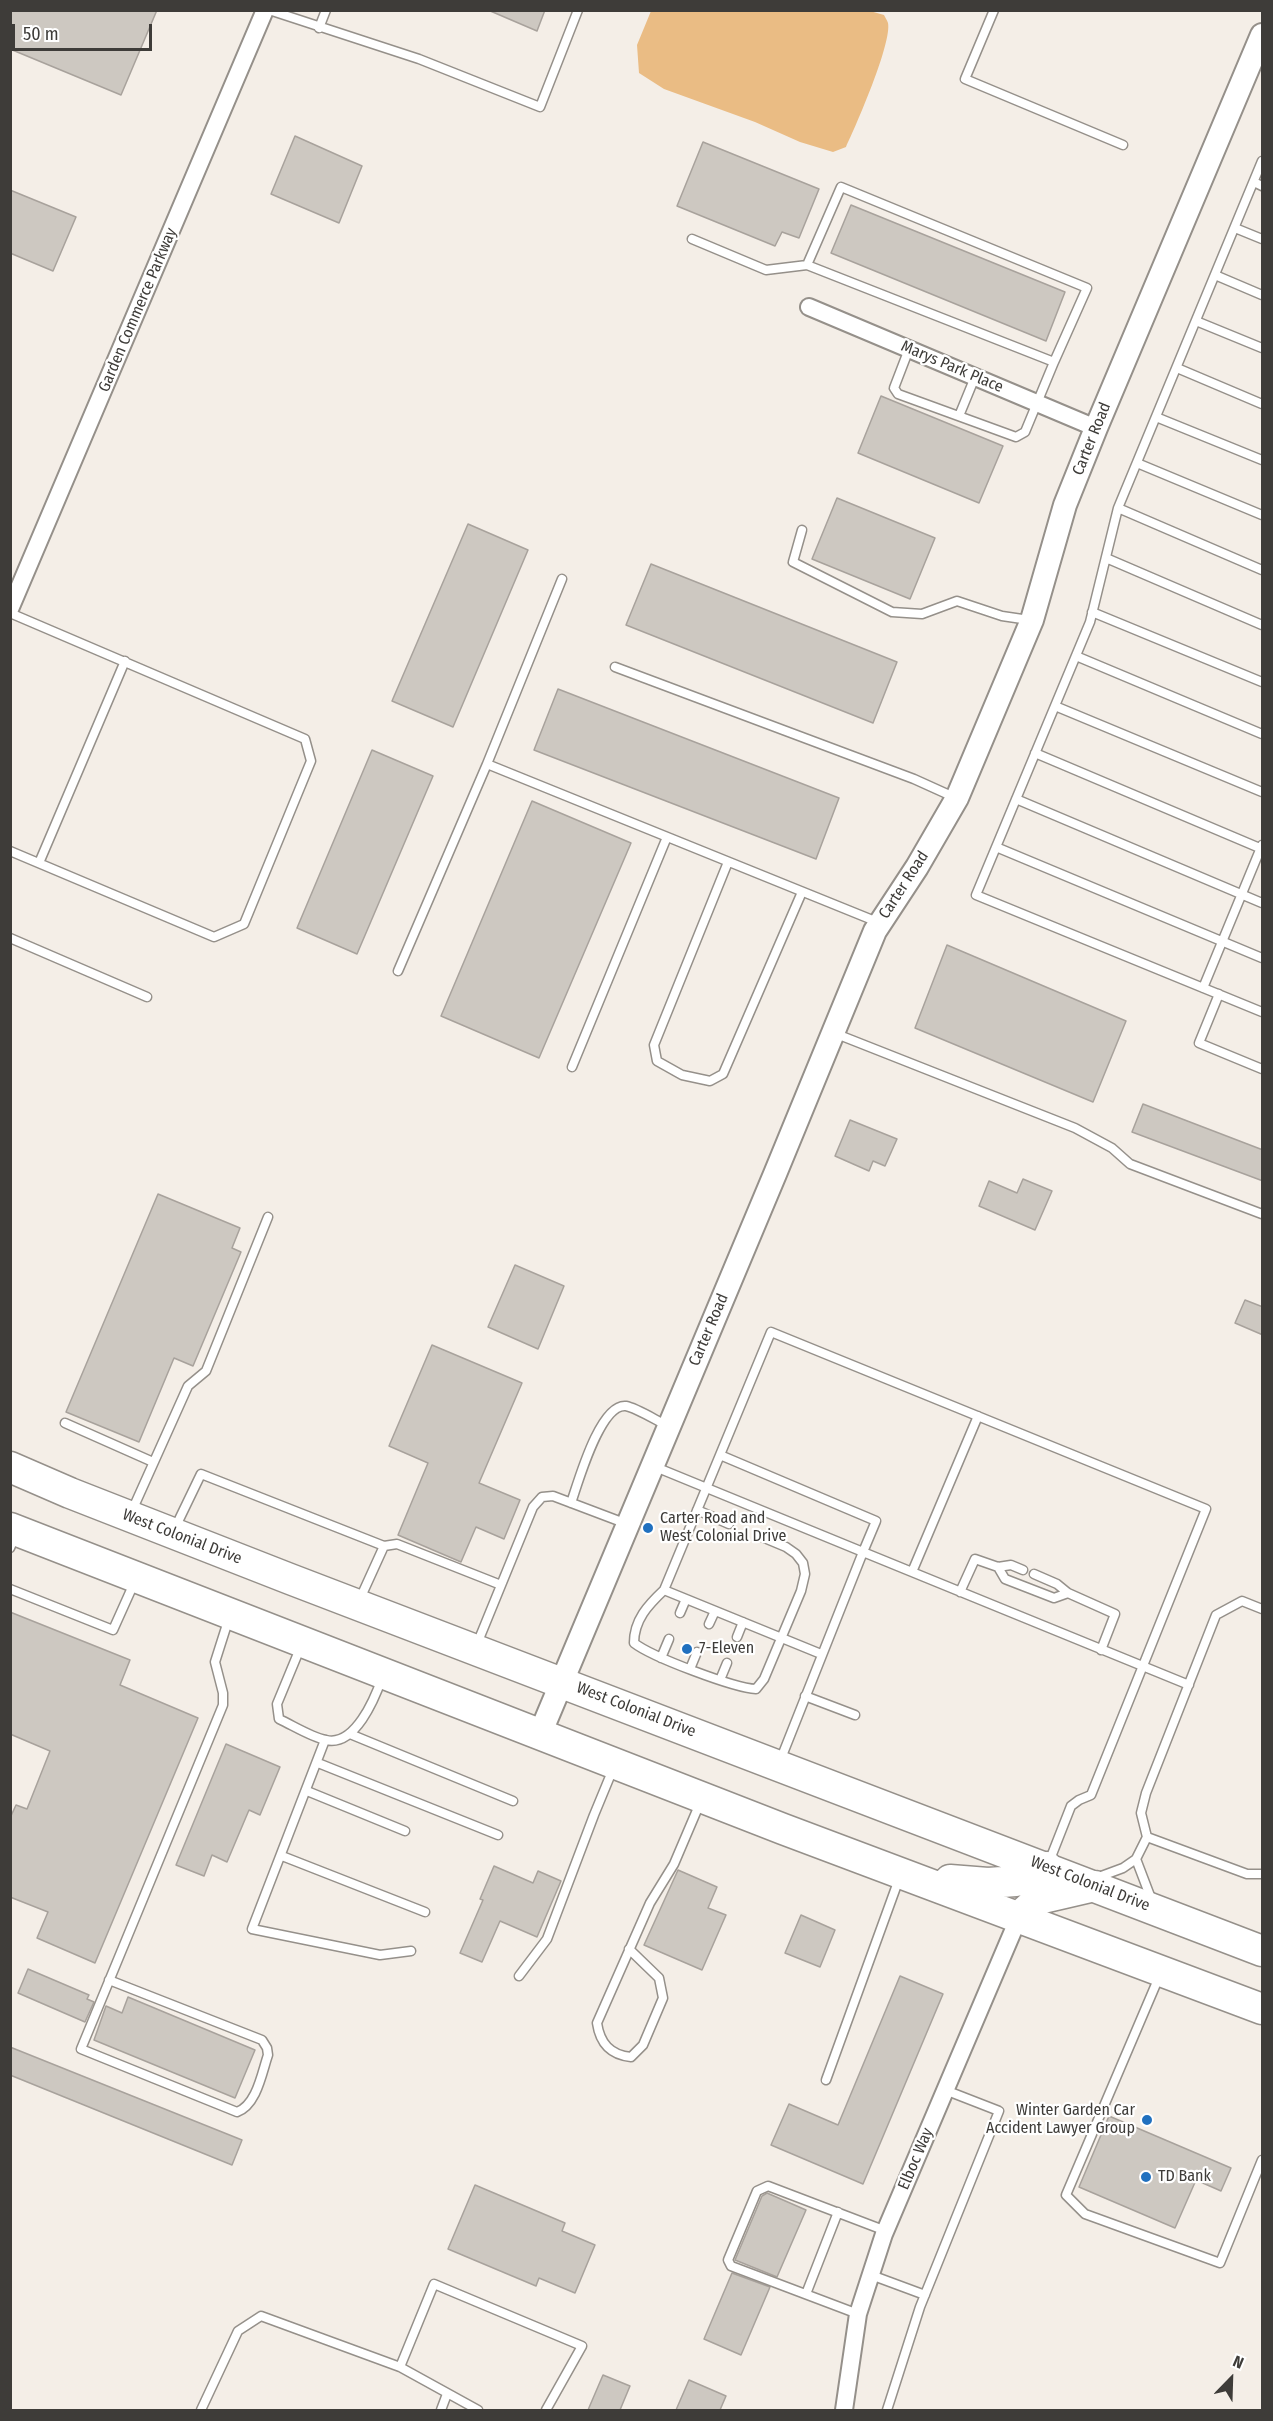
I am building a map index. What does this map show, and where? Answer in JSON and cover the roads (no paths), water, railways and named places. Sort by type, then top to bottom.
[{"type":"highway","name":"West Colonial Drive","points":[[10,1467],[173,1533],[1263,1951]]},
{"type":"highway","points":[[13,1536],[136,1578],[702,1797],[1263,2009]]},
{"type":"highway","points":[[902,1873],[966,1883],[988,1883],[1016,1881],[1047,1867]]},
{"type":"highway","points":[[1019,1917],[1039,1899],[1089,1884]]},
{"type":"street","name":"Garden Commerce Parkway","points":[[10,611],[267,10]]},
{"type":"street","name":"Carter Road","points":[[540,1734],[880,923],[917,867],[957,798],[1032,620],[1065,506],[1096,428],[1262,40]]},
{"type":"street","name":"Marys Park Place","points":[[808,307],[1096,428]]},
{"type":"street","name":"Elboc Way","points":[[844,2410],[858,2314],[886,2231],[1019,1917]]},
{"type":"lane","points":[[267,10],[419,59],[540,107],[578,10]]},
{"type":"lane","points":[[319,28],[326,10]]},
{"type":"lane","points":[[994,10],[965,79],[1123,145]]},
{"type":"lane","points":[[1263,161],[1258,184],[1235,228],[1118,508],[1092,612],[1076,656],[976,895],[1263,1012]]},
{"type":"lane","points":[[807,265],[841,187],[1087,288],[1025,432],[1016,437],[898,394],[894,388],[909,349]]},
{"type":"lane","points":[[1235,228],[1263,239]]},
{"type":"lane","points":[[692,239],[766,270],[807,265],[1054,362]]},
{"type":"lane","points":[[1215,275],[1263,295]]},
{"type":"lane","points":[[1196,321],[1263,348]]},
{"type":"lane","points":[[1177,368],[1263,404]]},
{"type":"lane","points":[[959,416],[975,377]]},
{"type":"lane","points":[[1156,417],[1263,460]]},
{"type":"lane","points":[[1137,463],[1263,515]]},
{"type":"lane","points":[[1118,508],[1263,570]]},
{"type":"lane","points":[[802,530],[793,562],[892,612],[922,614],[957,601],[1002,616],[1032,620]]},
{"type":"lane","points":[[1106,558],[1263,625]]},
{"type":"lane","points":[[398,971],[487,764],[561,579]]},
{"type":"lane","points":[[10,611],[305,739],[311,761],[244,924],[214,937],[10,851]]},
{"type":"lane","points":[[1092,612],[1263,682]]},
{"type":"lane","points":[[1076,656],[1263,734]]},
{"type":"lane","points":[[39,863],[125,661]]},
{"type":"lane","points":[[615,667],[914,779],[957,798]]},
{"type":"lane","points":[[1055,706],[1263,792]]},
{"type":"lane","points":[[1035,753],[1262,848],[1203,988]]},
{"type":"lane","points":[[487,764],[880,923]]},
{"type":"lane","points":[[1016,799],[1263,903]]},
{"type":"lane","points":[[572,1067],[667,837]]},
{"type":"lane","points":[[996,847],[1263,958]]},
{"type":"lane","points":[[729,862],[654,1045],[657,1061],[682,1076],[710,1081],[723,1074],[802,892]]},
{"type":"lane","points":[[10,938],[147,997]]},
{"type":"lane","points":[[1219,994],[1199,1043],[1263,1069]]},
{"type":"lane","points":[[833,1032],[1075,1128],[1112,1148],[1130,1164],[1263,1214]]},
{"type":"lane","points":[[129,1516],[188,1386],[206,1371],[268,1217]]},
{"type":"lane","points":[[762,1537],[796,1554],[803,1563],[805,1574],[782,1638],[764,1679],[756,1689],[743,1689],[644,1651],[634,1643],[634,1633],[646,1607],[664,1590],[771,1332],[1206,1509],[1091,1795],[1078,1800],[1071,1806],[1047,1867]]},
{"type":"lane","points":[[571,1503],[596,1436],[605,1417],[615,1408],[626,1406],[669,1426]]},
{"type":"lane","points":[[912,1572],[978,1416]]},
{"type":"lane","points":[[65,1423],[153,1462]]},
{"type":"lane","points":[[720,1455],[876,1521],[778,1765]]},
{"type":"lane","points":[[652,1465],[1189,1685]]},
{"type":"lane","points":[[173,1533],[201,1474],[384,1546],[397,1544],[410,1548],[501,1585]]},
{"type":"lane","points":[[475,1649],[533,1507],[542,1497],[553,1496],[627,1524]]},
{"type":"lane","points":[[697,1510],[729,1524]]},
{"type":"lane","points":[[358,1604],[384,1546]]},
{"type":"lane","points":[[960,1592],[975,1559],[998,1567],[1011,1565],[1023,1570]]},
{"type":"lane","points":[[998,1567],[1005,1579],[1054,1598],[1068,1593]]},
{"type":"lane","points":[[1034,1575],[1057,1584],[1068,1593],[1115,1614],[1101,1650]]},
{"type":"lane","points":[[10,1589],[113,1630],[136,1578]]},
{"type":"lane","points":[[664,1590],[821,1654]]},
{"type":"lane","points":[[680,1613],[686,1599]]},
{"type":"lane","points":[[1089,1884],[1123,1868],[1136,1859],[1147,1837],[1141,1813],[1146,1793],[1216,1615],[1242,1601],[1263,1609]]},
{"type":"lane","points":[[709,1624],[715,1611]]},
{"type":"lane","points":[[109,1980],[262,2040],[268,2055],[251,2102],[245,2109],[237,2112],[81,2049],[109,1980],[223,1705],[223,1693],[215,1662],[230,1614]]},
{"type":"lane","points":[[737,1637],[743,1622]]},
{"type":"lane","points":[[661,1658],[669,1640]]},
{"type":"lane","points":[[303,1642],[277,1704],[279,1719],[325,1740],[335,1741],[350,1734],[364,1717],[384,1673]]},
{"type":"lane","points":[[690,1669],[698,1652]]},
{"type":"lane","points":[[720,1680],[727,1664]]},
{"type":"lane","points":[[805,1696],[855,1715]]},
{"type":"lane","points":[[350,1734],[513,1801]]},
{"type":"lane","points":[[325,1740],[252,1929],[380,1955],[411,1951]]},
{"type":"lane","points":[[318,1763],[498,1836]]},
{"type":"lane","points":[[519,1976],[547,1939],[616,1764]]},
{"type":"lane","points":[[307,1791],[405,1831]]},
{"type":"lane","points":[[629,1949],[659,1978],[663,1998],[643,2045],[631,2057],[620,2056],[607,2048],[600,2039],[597,2022],[629,1949],[650,1903],[675,1864],[702,1797]]},
{"type":"lane","points":[[1147,1837],[1247,1874],[1263,1874]]},
{"type":"lane","points":[[282,1856],[425,1912]]},
{"type":"lane","points":[[1136,1859],[1156,1910]]},
{"type":"lane","points":[[826,2080],[902,1873]]},
{"type":"lane","points":[[1162,1971],[1066,2195],[1084,2214],[1220,2263],[1263,2160]]},
{"type":"lane","points":[[886,2410],[925,2295],[999,2111],[945,2090]]},
{"type":"lane","points":[[858,2314],[731,2266],[728,2260],[757,2191],[768,2186],[886,2231]]},
{"type":"lane","points":[[806,2294],[838,2212]]},
{"type":"lane","points":[[871,2275],[925,2295]]},
{"type":"lane","points":[[400,2367],[434,2284],[582,2346],[546,2410]]},
{"type":"lane","points":[[201,2410],[238,2331],[261,2316],[400,2367],[478,2410]]},
{"type":"lane","points":[[441,2410],[447,2394]]},
{"type":"place","name":"Carter Road and West Colonial Drive","points":[[648,1528]]},
{"type":"place","name":"7-Eleven","points":[[687,1649]]},
{"type":"place","name":"Winter Garden Car Accident Lawyer Group","points":[[1147,2120]]},
{"type":"place","name":"TD Bank","points":[[1146,2177]]}]
